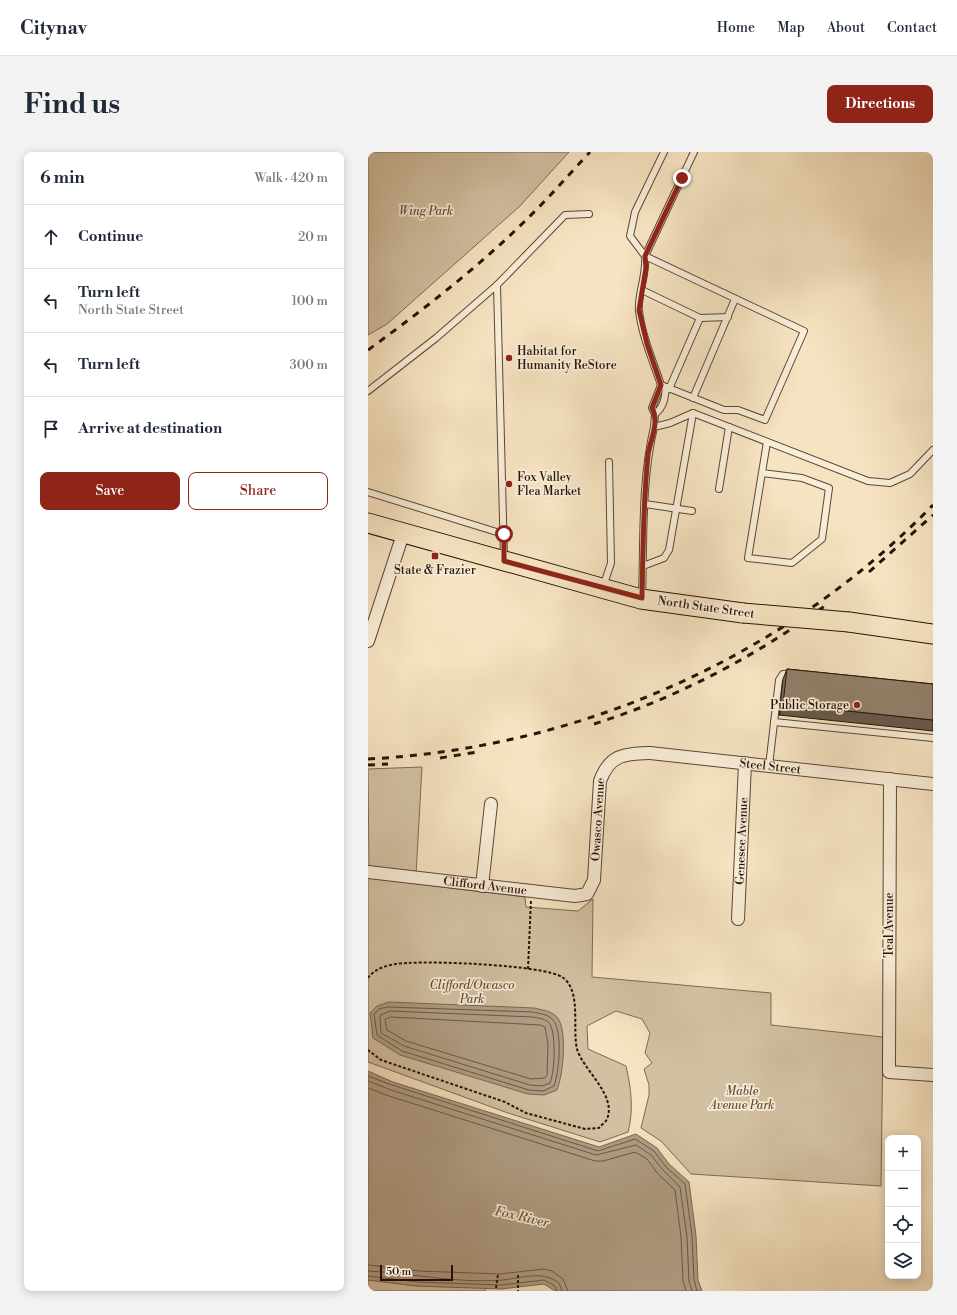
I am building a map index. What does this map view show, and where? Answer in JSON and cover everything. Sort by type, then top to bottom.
[{"type":"main road","name":"North State Street","points":[[368,523],[642,598],[742,613],[848,622],[933,634]]},
{"type":"street","points":[[368,641],[404,534]]},
{"type":"street","name":"Steel Street","points":[[610,762],[620,756],[650,753],[933,784]]},
{"type":"street","name":"Owasco Avenue","points":[[594,880],[600,781],[604,769],[610,762]]},
{"type":"street","name":"Genesee Avenue","points":[[738,919],[745,763]]},
{"type":"street","name":"Teal Avenue","points":[[890,779],[889,1072],[933,1075]]},
{"type":"street","points":[[482,886],[492,804]]},
{"type":"street","name":"Clifford Avenue","points":[[368,872],[581,896],[587,894],[594,880]]},
{"type":"lane","points":[[664,152],[635,212],[630,236],[645,256],[804,331],[766,420],[738,410],[724,410],[665,387]]},
{"type":"lane","points":[[655,414],[662,409],[665,398],[665,387],[647,344],[639,310],[646,268],[645,256],[694,152]]},
{"type":"lane","points":[[368,390],[436,338],[497,285],[565,215],[589,214]]},
{"type":"lane","points":[[497,285],[504,561]]},
{"type":"lane","points":[[642,290],[700,318],[728,317]]},
{"type":"lane","points":[[694,398],[735,299]]},
{"type":"lane","points":[[642,598],[648,453],[654,427],[655,414],[652,408],[665,387],[700,318]]},
{"type":"lane","points":[[654,427],[670,423],[693,413],[868,481],[890,483],[910,474],[933,450]]},
{"type":"lane","points":[[643,566],[664,558],[669,550],[693,413]]},
{"type":"lane","points":[[719,489],[729,427]]},
{"type":"lane","points":[[762,473],[802,478],[829,488],[822,539],[792,563],[748,558],[762,473],[768,442]]},
{"type":"lane","points":[[602,588],[612,563],[609,462]]},
{"type":"lane","points":[[368,492],[504,534]]},
{"type":"lane","points":[[645,504],[692,511]]},
{"type":"lane","points":[[769,766],[779,680],[783,674],[801,674]]},
{"type":"lane","points":[[774,722],[933,738]]},
{"type":"path","points":[[528,969],[532,891]]},
{"type":"path","points":[[368,978],[372,972],[386,966],[408,962],[528,969],[562,977],[570,985],[573,995],[577,1049],[608,1103],[607,1119],[599,1128],[585,1129],[526,1113],[505,1102],[382,1060],[368,1050]]},
{"type":"path","points":[[496,1288],[498,1274]]},
{"type":"path","points":[[518,1275],[518,1291]]},
{"type":"green space","name":"Wing Park","points":[[368,152],[569,152],[520,206],[387,324],[368,335]]},
{"type":"green space","points":[[422,767],[416,875],[369,870],[368,769]]},
{"type":"green space","points":[[368,878],[525,897],[526,907],[578,911],[593,899],[592,977],[771,993],[771,1025],[883,1037],[881,1186],[691,1174],[661,1141],[641,1128],[649,1095],[649,1085],[644,1069],[652,1063],[645,1053],[650,1033],[642,1019],[616,1011],[587,1026],[588,1049],[626,1066],[630,1090],[630,1124],[628,1132],[600,1142],[508,1113],[368,1062]]},
{"type":"green space","points":[[368,1280],[417,1286],[486,1288],[485,1291],[368,1291]]},
{"type":"water","points":[[389,1002],[534,1008],[551,1013],[559,1020],[563,1035],[561,1075],[557,1090],[544,1095],[528,1094],[400,1055],[373,1038],[370,1013],[377,1006]]},
{"type":"water","name":"Fox River","points":[[368,1071],[393,1082],[599,1147],[636,1134],[657,1148],[669,1164],[689,1182],[696,1236],[698,1280],[702,1291],[555,1291],[544,1284],[501,1289],[417,1286],[368,1280]]},
{"type":"building","name":"Public Storage","points":[[787,669],[933,684],[933,720],[783,704]]},
{"type":"railway","points":[[368,350],[434,301],[497,248],[543,203],[590,152]]},
{"type":"railway","points":[[368,759],[447,751],[525,736],[601,714],[674,685],[745,650],[812,608],[875,559],[933,505]]},
{"type":"railway","points":[[869,572],[933,515]]},
{"type":"railway","points":[[594,724],[655,702],[715,674],[772,641],[826,605]]},
{"type":"railway","points":[[440,758],[477,752]]},
{"type":"railway","points":[[368,765],[388,764]]},
{"type":"place","name":"Habitat for Humanity ReStore","points":[[509,358]]},
{"type":"place","name":"Fox Valley Flea Market","points":[[509,484]]},
{"type":"place","name":"State & Frazier","points":[[435,556]]},
{"type":"place","name":"Public Storage","points":[[857,705]]},
{"type":"route","points":[[504,534],[504,561],[642,598],[646,476],[648,453],[654,427],[655,414],[652,408],[657,391],[661,385],[647,344],[639,310],[646,268],[645,256],[682,178]]},
{"type":"park label","name":"Clifford/Owasco Park","points":[[472,992]]},
{"type":"park label","name":"Mable Avenue Park","points":[[742,1098]]}]
